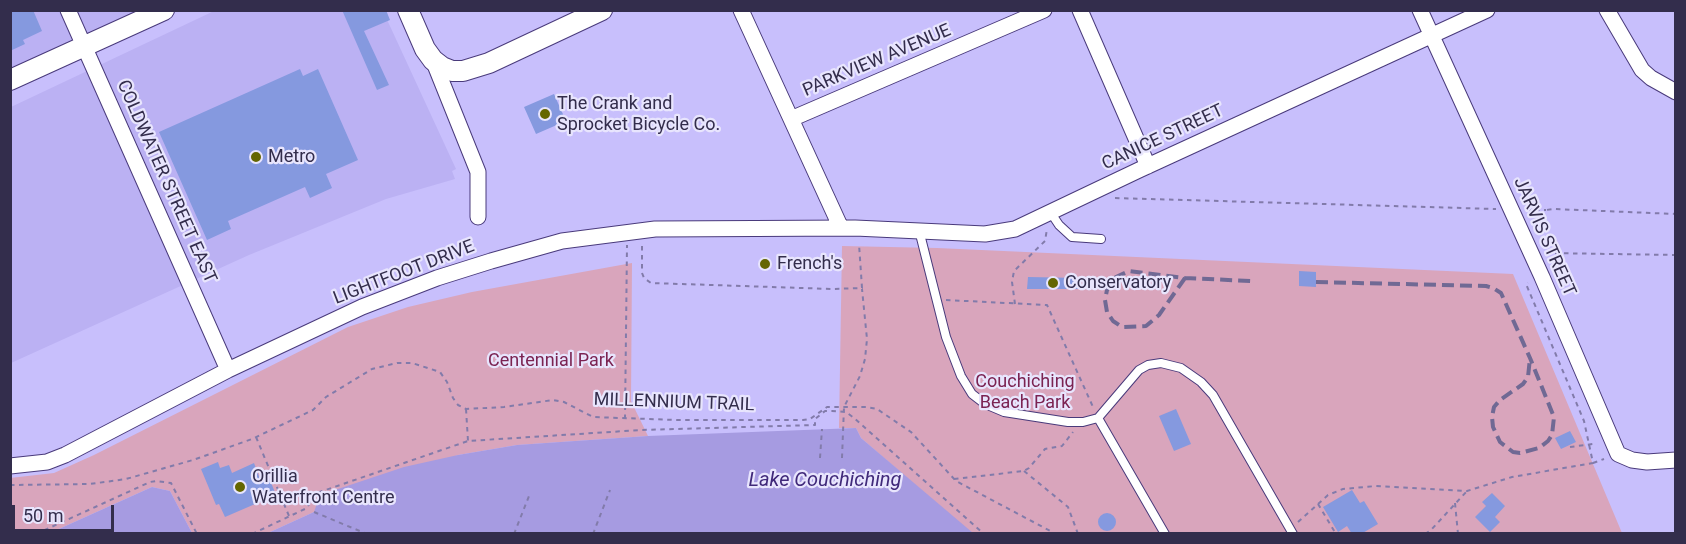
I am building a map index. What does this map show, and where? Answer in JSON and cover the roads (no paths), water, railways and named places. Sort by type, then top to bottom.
[{"type":"main road","points":[[10,80],[164,10]]},
{"type":"main road","points":[[408,10],[428,55],[442,67],[452,71],[489,63],[602,10]]},
{"type":"street","name":"COLDWATER STREET EAST","points":[[68,10],[228,370]]},
{"type":"street","points":[[741,10],[841,228]]},
{"type":"street","name":"PARKVIEW AVENUE","points":[[790,119],[1044,10]]},
{"type":"street","points":[[1080,10],[1148,166]]},
{"type":"street","name":"JARVIS STREET","points":[[1420,10],[1542,277],[1618,454],[1625,458],[1647,462],[1676,460]]},
{"type":"street","name":"CANICE STREET","points":[[841,228],[1000,233],[1047,222],[1148,166],[1487,10]]},
{"type":"street","points":[[1608,10],[1642,69],[1651,78],[1676,92]]},
{"type":"street","points":[[433,60],[478,172],[478,217]]},
{"type":"street","name":"LIGHTFOOT DRIVE","points":[[10,466],[47,462],[65,455],[228,370],[320,326],[410,288],[491,261],[562,241],[655,229],[841,228]]},
{"type":"lane","points":[[1047,222],[1059,225],[1072,237],[1101,239]]},
{"type":"lane","points":[[919,230],[951,351],[961,376],[972,394],[985,404],[1004,412],[1077,422],[1098,418],[1139,370],[1148,364],[1161,363],[1181,368],[1201,382],[1213,395],[1293,534]]},
{"type":"lane","points":[[1098,418],[1166,534]]},
{"type":"water","name":"Lake Couchiching","points":[[856,428],[861,438],[973,533],[268,533],[314,512],[320,495],[404,467],[458,455],[517,445],[648,436]]},
{"type":"water","points":[[152,487],[170,491],[192,533],[50,533]]},
{"type":"railway","points":[[1185,278],[1159,315],[1146,326],[1122,327],[1113,321],[1107,312],[1105,300],[1107,290],[1116,277],[1129,271],[1185,278],[1251,281]]},
{"type":"railway","points":[[1316,282],[1486,286],[1501,293],[1530,358],[1554,417],[1552,435],[1548,441],[1539,448],[1520,453],[1513,452],[1500,442],[1493,427],[1492,417],[1494,407],[1500,400],[1523,384],[1528,377],[1530,358]]},
{"type":"place","name":"The Crank and Sprocket Bicycle Co.","points":[[545,114]]},
{"type":"place","name":"Metro","points":[[256,157]]},
{"type":"place","name":"French's","points":[[765,264]]},
{"type":"place","name":"Conservatory","points":[[1053,283]]},
{"type":"place","name":"Orillia Waterfront Centre","points":[[240,487]]},
{"type":"park label","name":"Centennial Park","points":[[551,361]]},
{"type":"park label","name":"Couchiching Beach Park","points":[[1025,392]]}]
